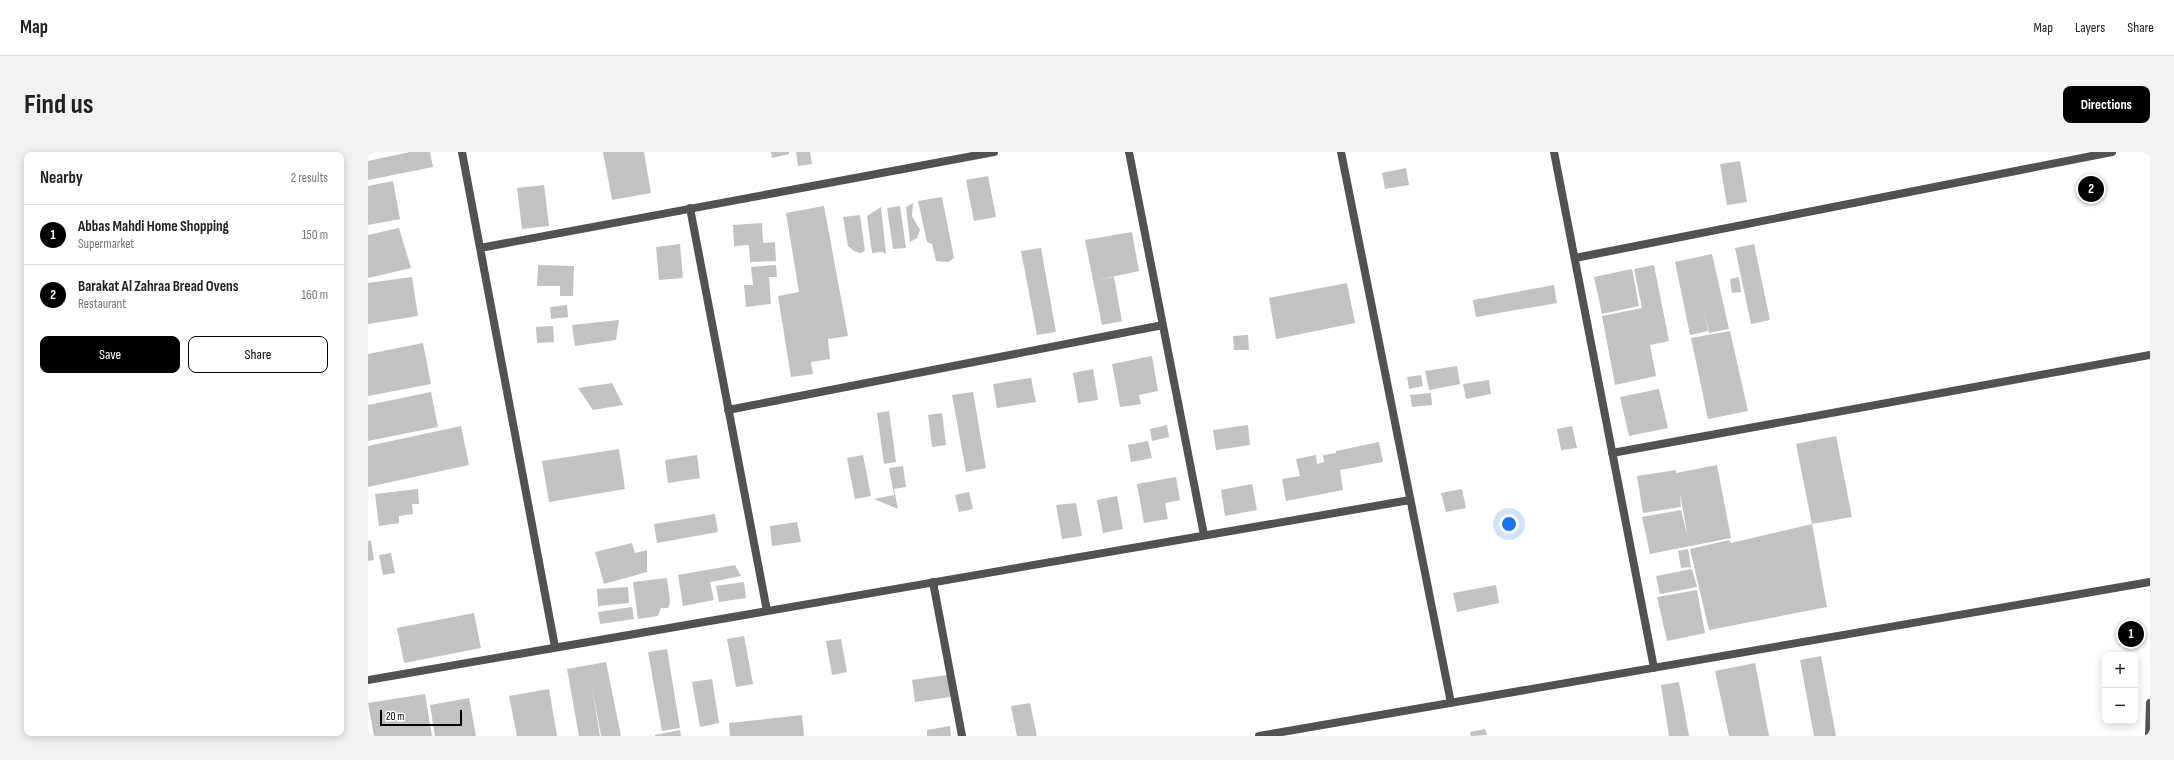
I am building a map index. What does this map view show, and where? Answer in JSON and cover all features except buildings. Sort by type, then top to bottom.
[{"type":"street","points":[[462,152],[556,647]]},
{"type":"street","points":[[480,248],[994,152]]},
{"type":"street","points":[[1129,152],[1204,535]]},
{"type":"street","points":[[1341,152],[1451,703]]},
{"type":"street","points":[[1554,152],[1654,668]]},
{"type":"street","points":[[1575,258],[2112,152]]},
{"type":"street","points":[[690,208],[767,611]]},
{"type":"street","points":[[728,410],[1163,325]]},
{"type":"street","points":[[1612,453],[2150,355]]},
{"type":"street","points":[[368,680],[1410,500]]},
{"type":"street","points":[[933,582],[962,736]]},
{"type":"street","points":[[1259,736],[2150,582]]},
{"type":"street","points":[[2150,703],[2150,736]]},
{"type":"place","name":"Barakat Al Zahraa Bread Ovens","points":[[2091,189]]},
{"type":"place","name":"Abbas Mahdi Home Shopping","points":[[2131,634]]}]
